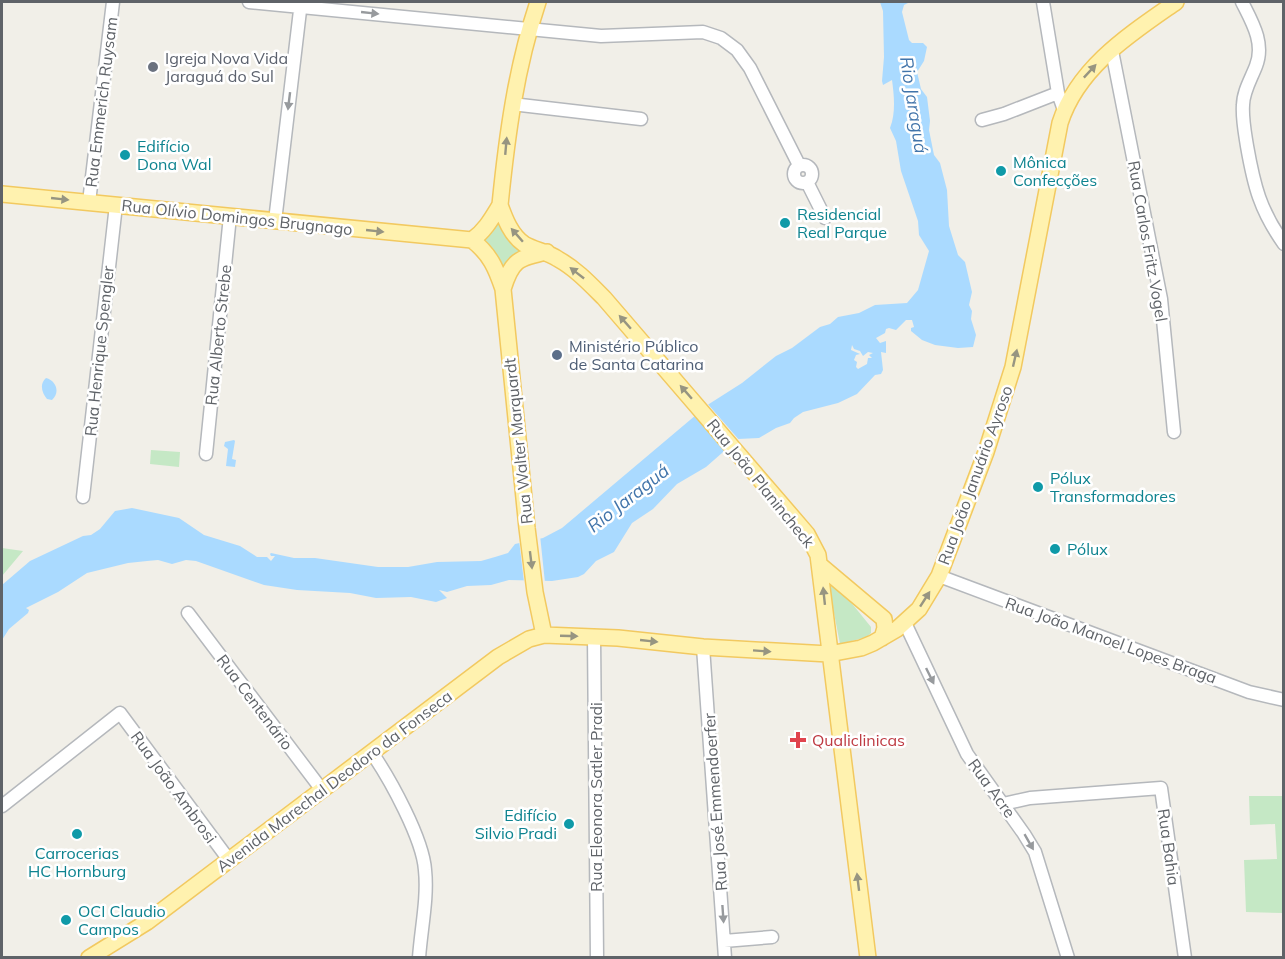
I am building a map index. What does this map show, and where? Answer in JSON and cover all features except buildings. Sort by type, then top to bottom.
[{"type":"main road","points":[[472,240],[481,234],[500,205],[512,104],[529,29],[538,2]]},
{"type":"main road","name":"Rua João Januário Ayroso","points":[[544,635],[829,654],[861,648],[882,638],[919,609],[939,576],[986,452],[1013,367],[1064,110],[1074,90],[1088,72],[1176,2]]},
{"type":"main road","name":"Rua Olívio Domingos Brugnago","points":[[2,194],[472,240]]},
{"type":"main road","points":[[500,205],[512,233],[525,244],[546,252]]},
{"type":"main road","name":"Rua Walter Marquardt","points":[[472,240],[485,250],[492,260],[503,289],[527,528],[535,592],[544,635]]},
{"type":"main road","points":[[503,289],[512,266],[519,259],[546,252]]},
{"type":"main road","name":"Rua João Planincheck","points":[[546,252],[587,280],[752,468],[807,534],[818,555],[868,957]]},
{"type":"main road","points":[[820,566],[884,619],[885,628],[882,638]]},
{"type":"main road","name":"Avenida Marechal Deodoro da Fonseca","points":[[100,955],[498,657],[529,639],[544,635]]},
{"type":"street","name":"Rua Emmerich Ruysam","points":[[89,202],[113,2]]},
{"type":"street","points":[[249,2],[301,4],[601,36],[703,32],[721,38],[737,50],[750,68],[799,165],[806,165],[811,169],[812,176],[807,182],[825,218]]},
{"type":"street","points":[[1043,2],[1058,93],[1064,110]]},
{"type":"street","points":[[1242,2],[1258,38],[1259,48],[1257,63],[1242,103],[1243,123],[1258,199],[1270,225],[1284,244]]},
{"type":"street","points":[[275,221],[301,4]]},
{"type":"street","name":"Rua Carlos Fritz Vogel","points":[[1112,51],[1161,299],[1174,432]]},
{"type":"street","points":[[982,120],[1058,93]]},
{"type":"street","points":[[512,104],[641,119]]},
{"type":"street","name":"Rua Henrique Spengler","points":[[82,497],[116,205]]},
{"type":"street","name":"Rua Alberto Strebe","points":[[206,454],[230,216]]},
{"type":"street","name":"Rua João Manoel Lopes Braga","points":[[939,576],[1249,692],[1284,700]]},
{"type":"street","name":"Rua Centenário","points":[[188,613],[322,790]]},
{"type":"street","name":"Rua Acre","points":[[904,623],[967,754],[1035,852],[1068,957]]},
{"type":"street","name":"Rua Eleonora Satler Pradi","points":[[594,637],[597,957]]},
{"type":"street","name":"Rua José Emmendoerfer","points":[[703,647],[726,957]]},
{"type":"street","name":"Rua João Ambrosi","points":[[2,806],[120,713],[229,860]]},
{"type":"street","points":[[372,753],[393,788],[422,853],[426,881],[418,957]]},
{"type":"street","name":"Rua Bahia","points":[[1003,804],[1030,798],[1161,788],[1185,957]]},
{"type":"street","points":[[724,941],[772,937]]},
{"type":"green space","points":[[497,216],[502,228],[509,236],[528,251],[502,274],[479,240]]},
{"type":"green space","points":[[151,450],[180,452],[179,467],[150,464]]},
{"type":"green space","points":[[2,548],[23,551],[2,576]]},
{"type":"green space","points":[[836,584],[871,627],[871,633],[867,637],[840,644],[829,587]]},
{"type":"green space","points":[[1249,796],[1283,796],[1283,913],[1246,912],[1244,860],[1277,859],[1275,824],[1250,825]]},
{"type":"water","name":"Rio Jaraguá","points":[[880,2],[910,2],[904,5],[902,12],[909,40],[912,43],[923,43],[927,47],[924,61],[917,72],[921,89],[927,97],[929,130],[934,155],[940,163],[947,190],[949,226],[958,255],[965,262],[972,292],[969,305],[976,335],[973,347],[935,345],[922,340],[911,331],[914,327],[912,320],[906,320],[896,330],[886,329],[885,333],[876,338],[880,343],[886,341],[886,353],[881,352],[883,370],[857,394],[838,403],[803,412],[790,423],[759,438],[738,439],[706,467],[677,484],[653,509],[632,523],[614,552],[596,561],[578,577],[552,581],[509,580],[491,585],[467,586],[447,592],[439,590],[447,598],[436,602],[411,597],[376,598],[350,593],[297,590],[264,585],[196,561],[186,560],[172,564],[158,560],[128,563],[87,573],[58,592],[26,608],[29,610],[28,613],[9,629],[2,640],[2,585],[30,561],[83,536],[91,535],[100,529],[115,511],[132,508],[179,518],[204,535],[240,546],[257,557],[267,557],[271,561],[275,556],[271,556],[271,553],[294,558],[315,558],[378,567],[408,567],[437,562],[481,561],[508,553],[515,544],[543,538],[562,528],[709,404],[820,327],[830,324],[838,317],[859,313],[875,305],[907,303],[918,290],[929,251],[919,235],[918,221],[901,171],[896,141],[890,128],[894,98],[892,80],[883,85],[882,81],[883,11]],"holes":[[[852,345],[854,349],[860,351],[863,356],[868,352],[873,353],[869,355],[872,358],[868,358],[867,364],[858,369],[857,362],[854,360],[856,355],[860,354],[851,350]]]},
{"type":"water","points":[[46,378],[55,384],[57,391],[52,400],[47,399],[43,391],[42,383]]},
{"type":"water","points":[[234,440],[232,459],[236,460],[235,467],[226,466],[228,449],[224,446],[225,442]]},
{"type":"pier","points":[[706,402],[741,442],[727,453],[693,414]]},
{"type":"pier","points":[[540,535],[545,583],[524,582],[519,540]]},
{"type":"place","name":"Igreja Nova Vida Jaraguá do Sul","points":[[153,67]]},
{"type":"place","name":"Edifício Dona Wal","points":[[125,155]]},
{"type":"place","name":"Mônica Confecções","points":[[1001,171]]},
{"type":"place","name":"Residencial Real Parque","points":[[785,223]]},
{"type":"place","name":"Ministério Público de Santa Catarina","points":[[557,355]]},
{"type":"place","name":"Pólux Transformadores","points":[[1038,487]]},
{"type":"place","name":"Pólux","points":[[1055,549]]},
{"type":"place","name":"Qualiclinicas","points":[[798,740]]},
{"type":"place","name":"Edifício Silvio Pradi","points":[[569,824]]},
{"type":"place","name":"Carrocerias HC Hornburg","points":[[77,834]]},
{"type":"place","name":"OCI Claudio Campos","points":[[66,920]]}]
